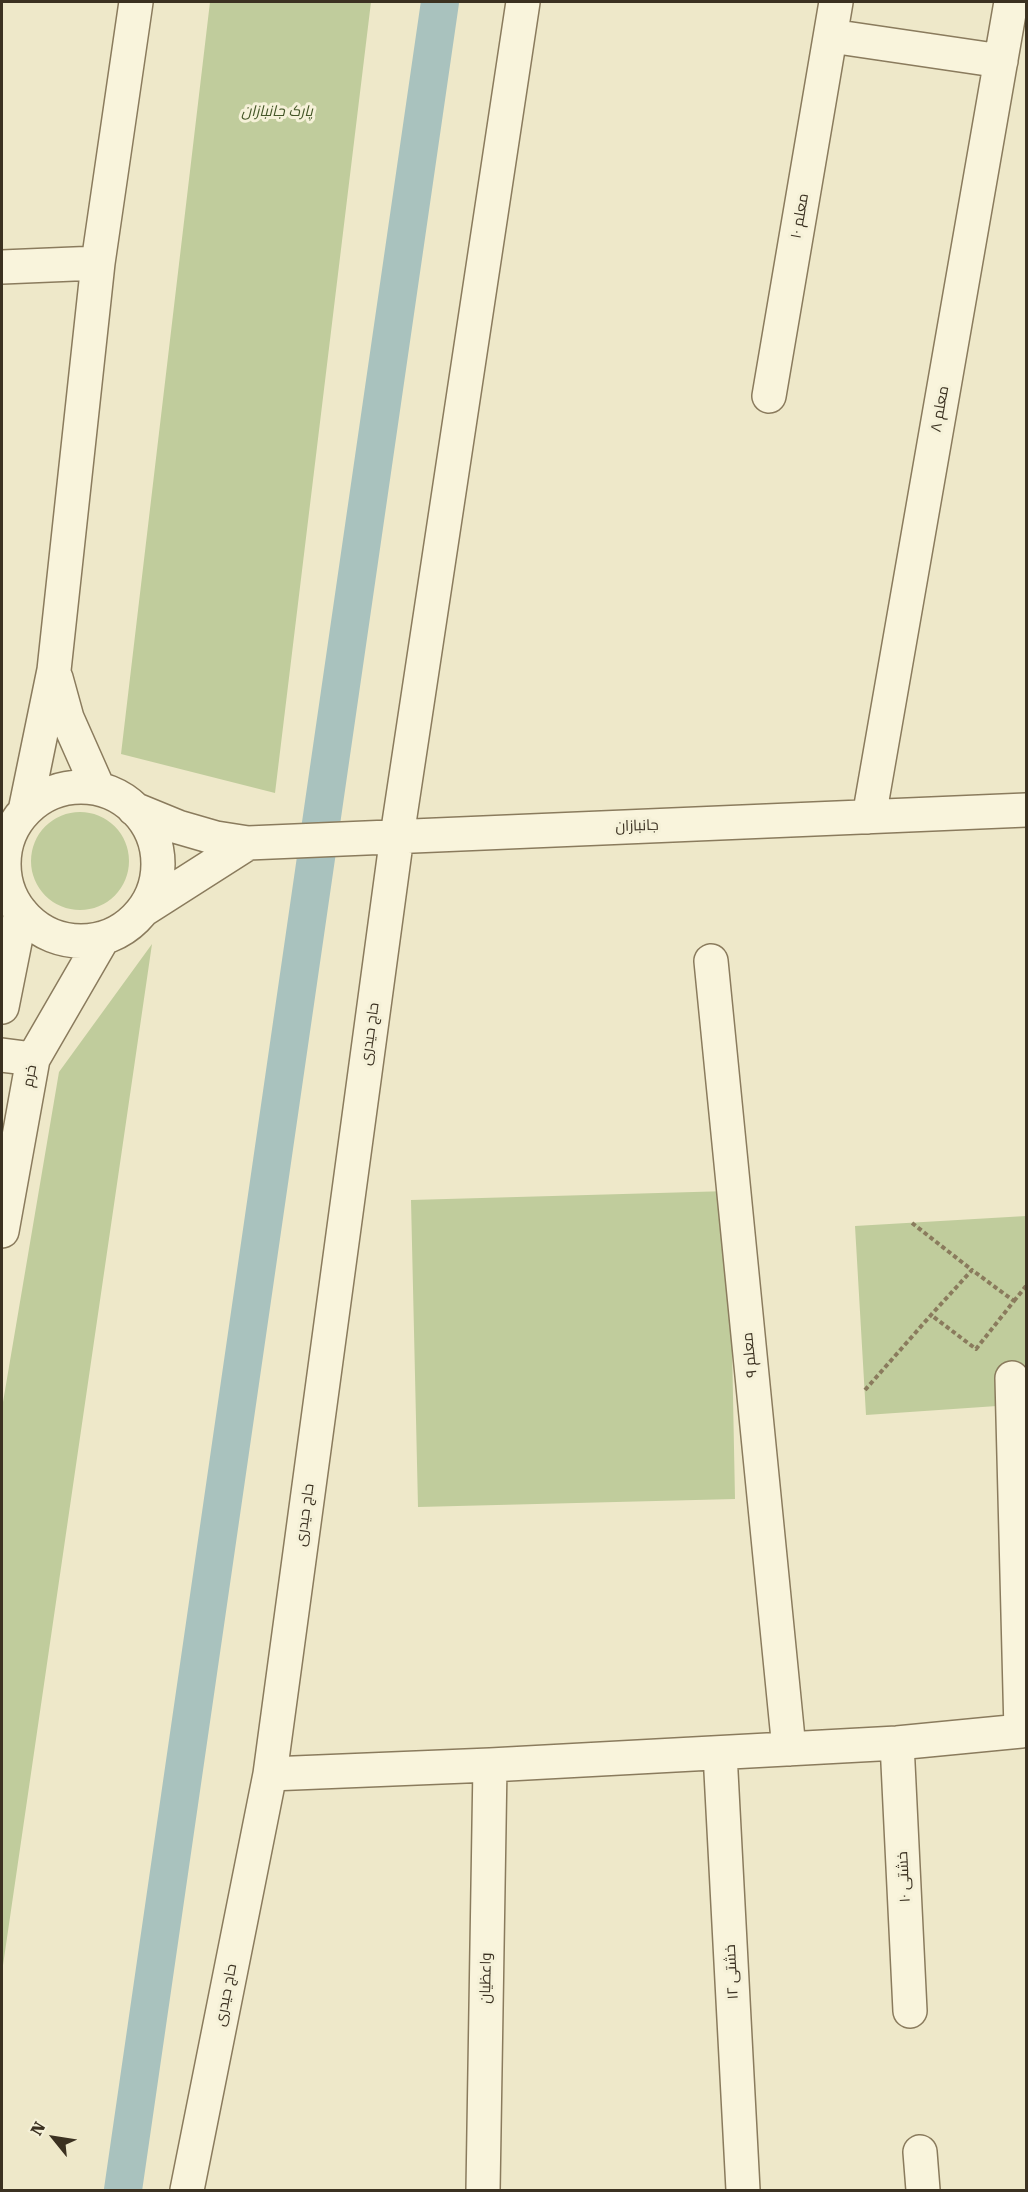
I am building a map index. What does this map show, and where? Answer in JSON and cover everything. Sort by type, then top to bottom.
[{"type":"street","points":[[2,1007],[13,906],[4,860],[54,670],[98,263],[136,2]]},
{"type":"street","name":"حاج حیدری","points":[[187,2190],[270,1774],[397,836],[523,2]]},
{"type":"street","name":"معلم ۱۰","points":[[769,396],[836,2]]},
{"type":"street","name":"معلم ۸","points":[[869,817],[1011,2]]},
{"type":"street","points":[[831,36],[1001,61]]},
{"type":"street","points":[[2,267],[98,263]]},
{"type":"street","points":[[54,670],[67,718],[98,788]]},
{"type":"street","points":[[14,821],[46,795],[72,787],[98,788],[123,798],[143,816],[155,840],[159,864],[154,889],[143,910]]},
{"type":"street","name":"جانبازان","points":[[134,809],[178,827],[216,838],[248,843],[1026,810]]},
{"type":"street","points":[[13,906],[33,925],[54,936],[79,941],[103,938],[125,927],[143,910],[248,843]]},
{"type":"street","name":"خرم","points":[[2,1231],[17,1057],[103,938]]},
{"type":"street","name":"معلم ۹","points":[[711,961],[789,1749]]},
{"type":"street","points":[[270,1774],[490,1765],[897,1743],[1024,1731],[1012,1378]]},
{"type":"street","name":"خشتی ۱۰","points":[[897,1743],[910,2011]]},
{"type":"street","name":"خشتی ۱۲","points":[[720,1753],[743,2190]]},
{"type":"street","name":"واعظیان","points":[[483,2190],[490,1765]]},
{"type":"street","points":[[920,2152],[923,2190]]},
{"type":"path","points":[[912,1223],[1014,1301]]},
{"type":"path","points":[[865,1390],[972,1270]]},
{"type":"path","points":[[931,1315],[976,1349],[1026,1286]]},
{"type":"green space","name":"پارک جانبازان","points":[[210,2],[371,2],[275,793],[121,754]]},
{"type":"green space","points":[[80,812],[90,813],[107,820],[121,834],[128,851],[128,871],[121,888],[107,902],[90,909],[80,910],[70,909],[53,902],[39,888],[32,871],[31,861],[32,851],[39,834],[53,820],[70,813]]},
{"type":"green space","points":[[152,944],[2,1972],[2,1408],[59,1072]]},
{"type":"green space","points":[[729,1191],[735,1499],[418,1507],[411,1200]]},
{"type":"green space","points":[[1026,1216],[1026,1404],[866,1415],[855,1226]]},
{"type":"waterway","points":[[123,2190],[440,2]]}]
